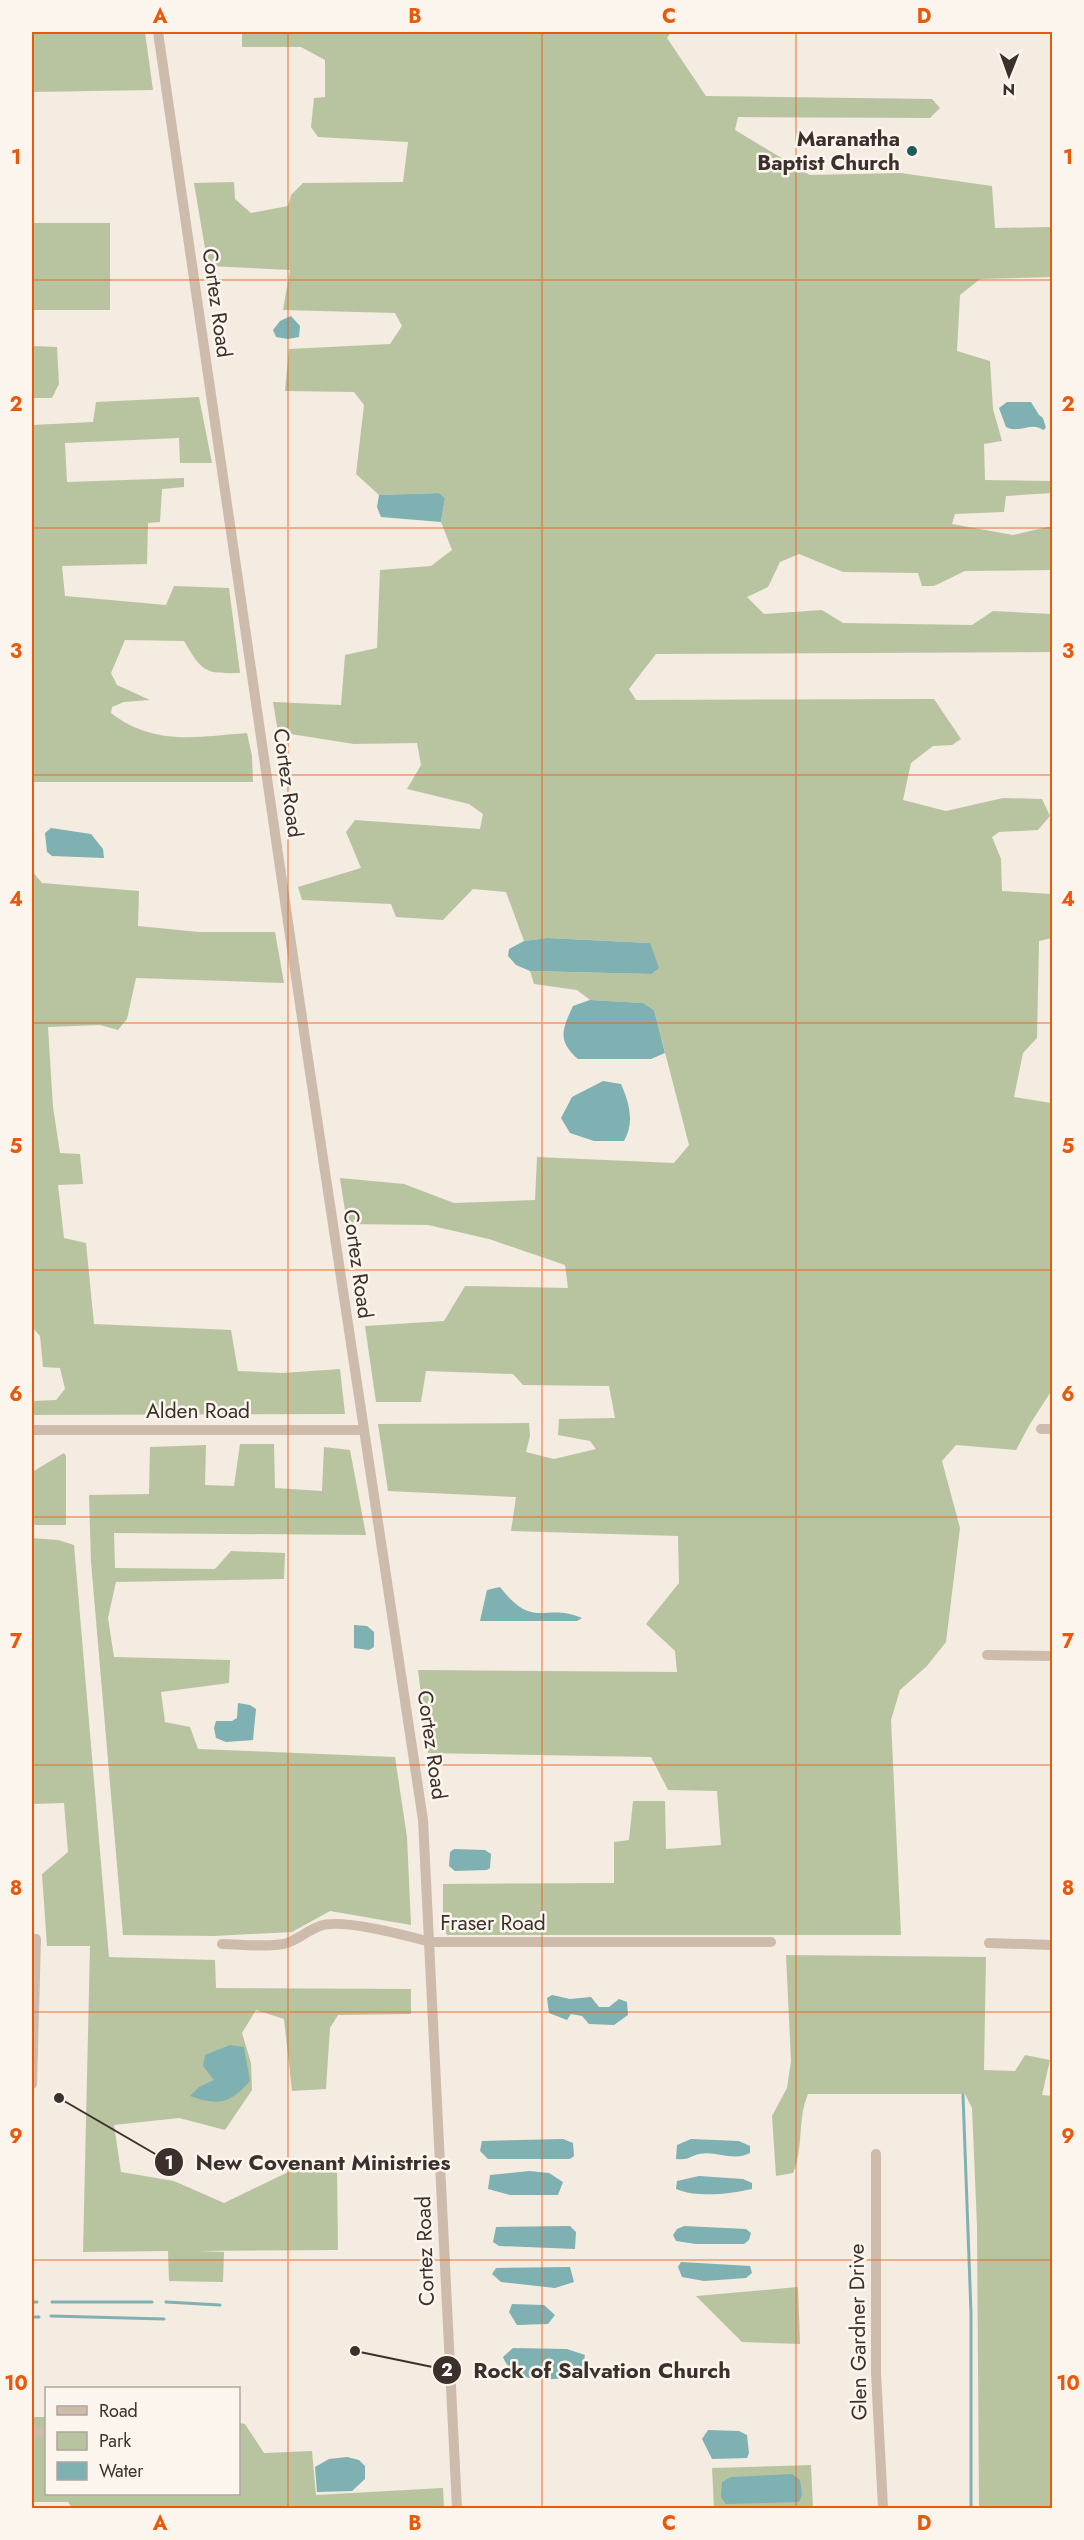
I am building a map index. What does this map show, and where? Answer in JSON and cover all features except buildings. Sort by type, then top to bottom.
[{"type":"street","name":"Cortez Road","points":[[158,32],[423,1821],[457,2508]]},
{"type":"street","name":"Alden Road","points":[[32,1430],[364,1430]]},
{"type":"street","points":[[987,1655],[1053,1656]]},
{"type":"street","name":"Fraser Road","points":[[222,1944],[284,1944],[298,1939],[321,1925],[364,1927],[399,1933],[430,1942],[771,1942]]},
{"type":"street","points":[[32,2084],[34,1939]]},
{"type":"street","points":[[989,1943],[1053,1945]]},
{"type":"street","name":"Glen Gardner Drive","points":[[876,2154],[876,2373],[883,2508]]},
{"type":"green space","points":[[32,32],[145,32],[153,90],[32,92]]},
{"type":"green space","points":[[242,32],[671,32],[667,38],[706,96],[932,99],[940,108],[930,118],[738,117],[735,130],[810,175],[901,173],[992,186],[995,228],[1052,227],[1052,277],[980,279],[960,295],[957,351],[990,361],[993,409],[1002,441],[984,444],[985,480],[1052,481],[1052,493],[1006,496],[1004,512],[955,514],[952,524],[1013,535],[1052,526],[1052,570],[965,571],[934,586],[922,586],[918,573],[843,572],[799,554],[780,562],[768,587],[747,597],[764,614],[822,610],[843,623],[972,625],[993,611],[1052,614],[1052,652],[656,654],[629,689],[636,700],[934,699],[961,739],[952,745],[933,746],[911,763],[903,800],[946,811],[1003,798],[1042,799],[1050,816],[1038,830],[999,832],[992,837],[1001,859],[1002,891],[1052,894],[1052,938],[1039,941],[1037,1038],[1023,1053],[1014,1097],[1051,1103],[1052,1106],[1052,1390],[1016,1450],[956,1445],[942,1461],[960,1528],[946,1642],[927,1666],[900,1690],[891,1720],[901,1935],[447,1935],[443,1927],[443,1884],[614,1883],[614,1842],[629,1840],[633,1801],[665,1801],[666,1849],[721,1845],[717,1791],[668,1790],[651,1757],[428,1753],[418,1670],[677,1672],[675,1651],[646,1624],[679,1583],[678,1536],[511,1531],[516,1497],[388,1491],[378,1424],[529,1423],[530,1436],[526,1452],[554,1459],[596,1449],[590,1441],[558,1435],[559,1419],[615,1418],[609,1386],[523,1385],[513,1374],[426,1371],[421,1402],[376,1402],[365,1326],[444,1321],[465,1286],[568,1288],[565,1265],[489,1239],[428,1225],[347,1224],[340,1178],[404,1184],[454,1203],[535,1200],[537,1157],[674,1163],[689,1145],[654,1010],[643,1003],[590,1000],[577,990],[534,984],[530,971],[651,974],[650,943],[547,938],[524,941],[506,892],[473,889],[443,920],[396,917],[391,904],[302,900],[298,887],[361,868],[346,832],[355,820],[480,829],[483,814],[469,804],[407,789],[421,765],[417,743],[354,744],[278,732],[273,702],[341,705],[345,655],[377,648],[380,570],[431,566],[452,550],[441,522],[445,498],[439,493],[379,495],[356,474],[364,405],[354,392],[285,391],[289,349],[390,344],[402,326],[395,313],[283,310],[290,270],[208,266],[194,183],[234,182],[235,199],[251,213],[288,206],[291,195],[303,183],[403,182],[408,142],[318,137],[311,127],[314,98],[325,97],[325,60],[301,47],[242,47]]},
{"type":"green space","points":[[32,223],[110,223],[110,310],[32,310]]},
{"type":"green space","points":[[32,346],[57,347],[59,384],[52,398],[32,398]]},
{"type":"green space","points":[[199,397],[212,463],[180,463],[179,438],[65,443],[67,482],[184,478],[184,487],[162,489],[160,522],[148,523],[147,564],[62,566],[65,596],[166,605],[174,586],[229,588],[240,673],[218,673],[205,669],[195,659],[184,641],[125,640],[111,673],[117,685],[150,700],[124,702],[112,707],[111,713],[143,731],[159,735],[193,737],[247,733],[252,756],[253,782],[32,782],[32,425],[93,422],[96,402]]},
{"type":"green space","points":[[32,871],[42,883],[139,891],[138,926],[199,932],[275,932],[284,983],[136,978],[127,1019],[118,1030],[100,1025],[48,1027],[53,1107],[60,1153],[80,1154],[83,1184],[58,1185],[64,1238],[86,1243],[94,1324],[231,1330],[238,1371],[282,1373],[340,1369],[345,1414],[32,1415],[32,1401],[56,1400],[65,1389],[60,1368],[43,1367],[40,1336],[32,1327]]},
{"type":"green space","points":[[240,1444],[274,1444],[275,1488],[322,1491],[324,1447],[350,1450],[366,1535],[114,1533],[115,1568],[215,1569],[231,1551],[285,1553],[284,1579],[116,1582],[108,1618],[114,1657],[230,1660],[229,1683],[161,1692],[165,1722],[190,1727],[198,1749],[395,1757],[407,1837],[411,1925],[330,1911],[292,1932],[214,1936],[123,1935],[91,1562],[89,1495],[149,1494],[150,1447],[206,1445],[205,1485],[234,1486]]},
{"type":"green space","points":[[64,1453],[66,1456],[66,1525],[35,1525],[32,1521],[32,1472]]},
{"type":"green space","points":[[32,1538],[58,1540],[74,1545],[109,1957],[215,1960],[216,1988],[411,1989],[411,2014],[338,2015],[330,2028],[326,2089],[292,2091],[284,2019],[256,2010],[242,2033],[251,2063],[252,2090],[225,2130],[179,2118],[114,2125],[121,2172],[174,2181],[224,2203],[305,2164],[337,2165],[338,2250],[199,2251],[224,2252],[223,2282],[169,2281],[168,2251],[83,2252],[90,1946],[47,1946],[42,1874],[68,1852],[64,1803],[32,1804]]},
{"type":"green space","points":[[786,1955],[986,1957],[984,2070],[1015,2071],[1025,2055],[1050,2060],[1042,2095],[1052,2096],[1052,2508],[979,2508],[977,2226],[972,2108],[965,2094],[808,2094],[793,2173],[776,2176],[772,2116],[787,2088],[791,2061]]},
{"type":"green space","points":[[798,2287],[800,2344],[742,2342],[696,2296]]},
{"type":"green space","points":[[32,2417],[45,2417],[45,2495],[240,2495],[240,2423],[245,2424],[264,2453],[312,2451],[316,2495],[443,2488],[444,2508],[72,2508],[68,2502],[32,2502]]},
{"type":"green space","points":[[811,2465],[813,2508],[714,2508],[712,2468]]},
{"type":"water","points":[[291,316],[300,326],[299,337],[288,339],[276,337],[273,330],[280,321]]},
{"type":"water","points":[[1007,402],[1031,402],[1043,418],[1046,428],[1043,430],[1034,427],[1011,429],[1006,427],[999,408]]},
{"type":"water","points":[[439,493],[445,498],[441,522],[381,517],[377,507],[379,495]]},
{"type":"water","points":[[51,828],[91,834],[103,849],[104,858],[52,856],[47,852],[45,833]]},
{"type":"water","points":[[547,938],[650,943],[659,968],[651,974],[530,971],[516,965],[508,956],[509,949],[524,941]]},
{"type":"water","points":[[590,1000],[643,1003],[654,1010],[665,1053],[651,1059],[578,1059],[564,1040],[564,1028],[573,1006]]},
{"type":"water","points":[[603,1081],[621,1084],[626,1098],[630,1120],[624,1141],[594,1141],[570,1133],[561,1118],[572,1097]]},
{"type":"water","points":[[500,1587],[512,1600],[531,1612],[569,1614],[582,1618],[577,1621],[480,1621],[487,1590]]},
{"type":"water","points":[[354,1625],[367,1626],[374,1632],[374,1647],[369,1650],[354,1648]]},
{"type":"water","points":[[238,1703],[250,1705],[256,1709],[253,1740],[226,1742],[216,1738],[214,1728],[216,1721],[232,1721],[237,1718]]},
{"type":"water","points":[[454,1849],[485,1850],[491,1854],[490,1868],[455,1871],[449,1866],[450,1852]]},
{"type":"water","points":[[552,1995],[570,1999],[591,1997],[599,2007],[609,2007],[619,1999],[627,2002],[628,2015],[614,2025],[589,2024],[582,2016],[571,2014],[567,2020],[549,2013],[547,1998]]},
{"type":"water","points":[[230,2045],[244,2047],[250,2081],[243,2089],[223,2101],[208,2101],[190,2096],[199,2087],[214,2080],[203,2066],[205,2055]]},
{"type":"water","points":[[563,2139],[573,2143],[574,2156],[570,2159],[488,2159],[480,2151],[482,2141]]},
{"type":"water","points":[[691,2139],[739,2141],[750,2146],[750,2153],[731,2156],[705,2153],[687,2159],[676,2159],[677,2145]]},
{"type":"water","points":[[529,2171],[549,2173],[563,2182],[558,2195],[510,2195],[488,2189],[490,2175]]},
{"type":"water","points":[[699,2176],[743,2179],[752,2183],[752,2189],[724,2194],[694,2194],[676,2189],[677,2181]]},
{"type":"water","points":[[570,2226],[576,2232],[575,2249],[499,2246],[493,2242],[496,2227]]},
{"type":"water","points":[[684,2226],[746,2229],[751,2233],[749,2240],[744,2244],[696,2244],[676,2241],[673,2235],[677,2229]]},
{"type":"water","points":[[681,2262],[750,2266],[752,2273],[746,2278],[704,2281],[682,2277],[678,2267]]},
{"type":"water","points":[[570,2267],[574,2282],[555,2288],[501,2282],[492,2274],[496,2268]]},
{"type":"water","points":[[512,2304],[544,2305],[555,2315],[548,2324],[517,2325],[509,2312]]},
{"type":"water","points":[[513,2348],[567,2349],[585,2355],[581,2376],[536,2379],[516,2373],[503,2357]]},
{"type":"water","points":[[708,2430],[739,2431],[747,2435],[749,2453],[747,2458],[712,2459],[702,2439]]},
{"type":"water","points":[[347,2457],[359,2460],[365,2466],[365,2479],[352,2491],[317,2492],[315,2467],[329,2459]]},
{"type":"water","points":[[792,2474],[800,2480],[802,2495],[799,2502],[726,2504],[721,2497],[722,2482],[731,2477]]},
{"type":"waterway","points":[[963,2095],[971,2313],[971,2508]]},
{"type":"waterway","points":[[32,2302],[37,2302]]},
{"type":"waterway","points":[[52,2302],[152,2302]]},
{"type":"waterway","points":[[166,2302],[220,2305]]},
{"type":"waterway","points":[[51,2316],[164,2319]]},
{"type":"waterway","points":[[32,2317],[39,2317]]},
{"type":"place","name":"Maranatha Baptist Church","points":[[912,151]]},
{"type":"place","name":"New Covenant Ministries","points":[[59,2098]]},
{"type":"place","name":"Rock of Salvation Church","points":[[355,2351]]}]
